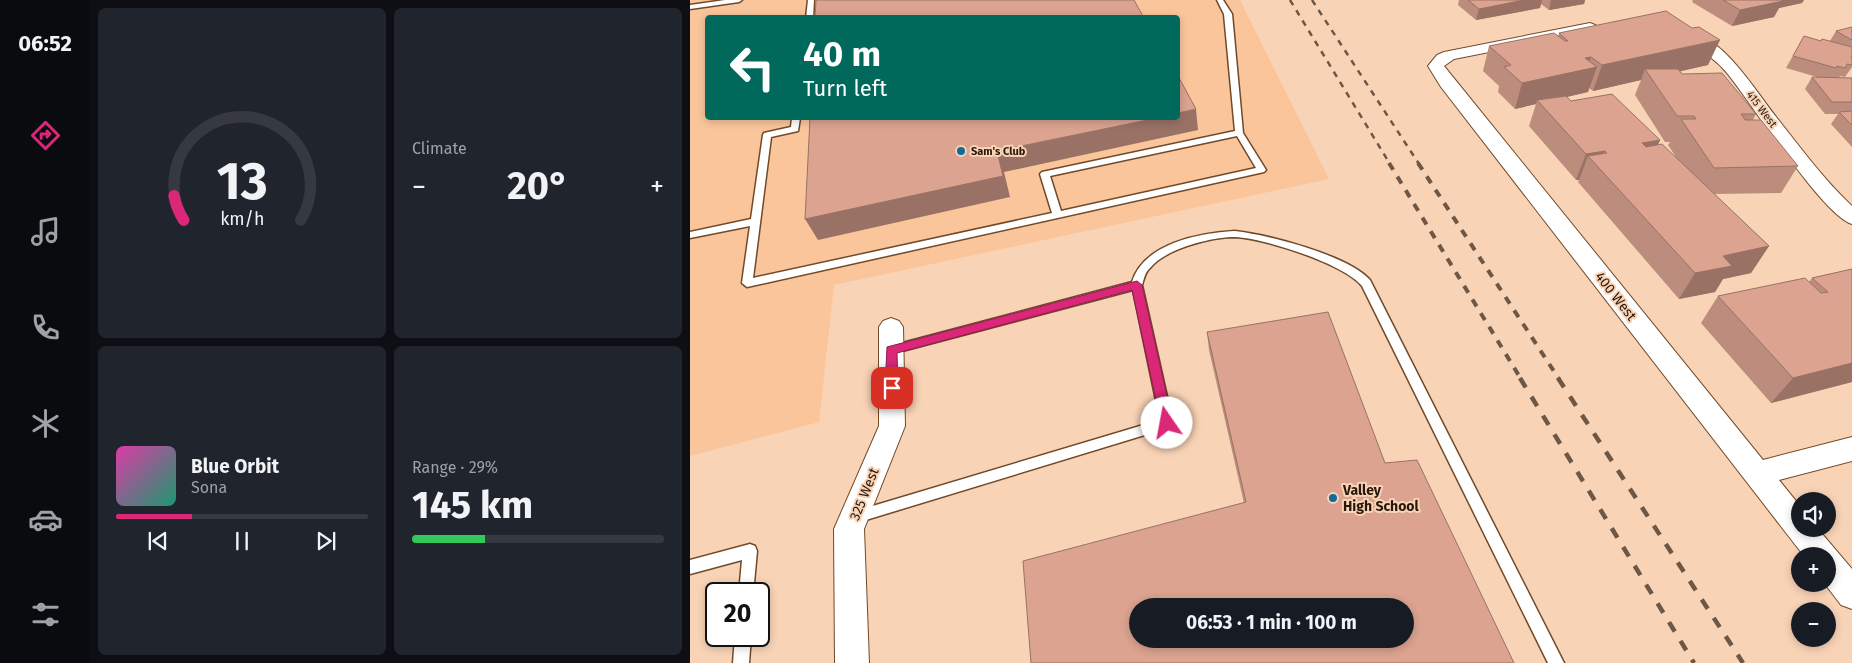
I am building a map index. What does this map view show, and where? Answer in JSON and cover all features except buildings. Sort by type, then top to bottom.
[{"type":"street","name":"400 West","points":[[1606,24],[1450,55],[1438,62],[1436,66],[1437,71],[1791,517]]},
{"type":"street","name":"415 West","points":[[1673,26],[1718,55],[1728,65],[1770,121],[1836,202],[1852,217]]},
{"type":"street","name":"325 West","points":[[852,663],[849,530],[892,426],[891,338]]},
{"type":"street","points":[[1757,474],[1852,449]]},
{"type":"street","name":"400 West","points":[[1807,537],[1815,547]]},
{"type":"street","points":[[1836,573],[1852,594]]},
{"type":"lane","points":[[690,7],[740,0]]},
{"type":"lane","points":[[809,15],[811,0]]},
{"type":"lane","points":[[796,120],[795,130],[767,134],[747,283],[1261,170],[1240,133],[1228,14],[1220,0]]},
{"type":"lane","points":[[1057,215],[1045,174],[1240,133]]},
{"type":"lane","points":[[690,235],[756,221]]},
{"type":"lane","points":[[854,518],[1167,423],[1137,285],[1139,273],[1149,262],[1167,250],[1215,237],[1234,234],[1268,240],[1341,265],[1366,281],[1556,663]]},
{"type":"lane","points":[[891,338],[1137,285]]},
{"type":"lane","points":[[690,567],[750,551],[747,582]]},
{"type":"lane","points":[[741,663],[742,647]]},
{"type":"shaded area","points":[[690,0],[1240,0],[1329,179],[834,285],[819,422],[690,456]]},
{"type":"railway","points":[[1290,0],[1390,164]]},
{"type":"railway","points":[[1312,0],[1419,164]]},
{"type":"railway","points":[[1389,163],[1521,379]]},
{"type":"railway","points":[[1418,163],[1559,379]]},
{"type":"railway","points":[[1520,378],[1694,663]]},
{"type":"railway","points":[[1558,378],[1743,663]]},
{"type":"place","name":"Sam's Club","points":[[961,151]]},
{"type":"place","name":"Valley High School","points":[[1333,498]]},
{"type":"route","points":[[892,388],[891,350],[1137,285],[1167,423]]}]
